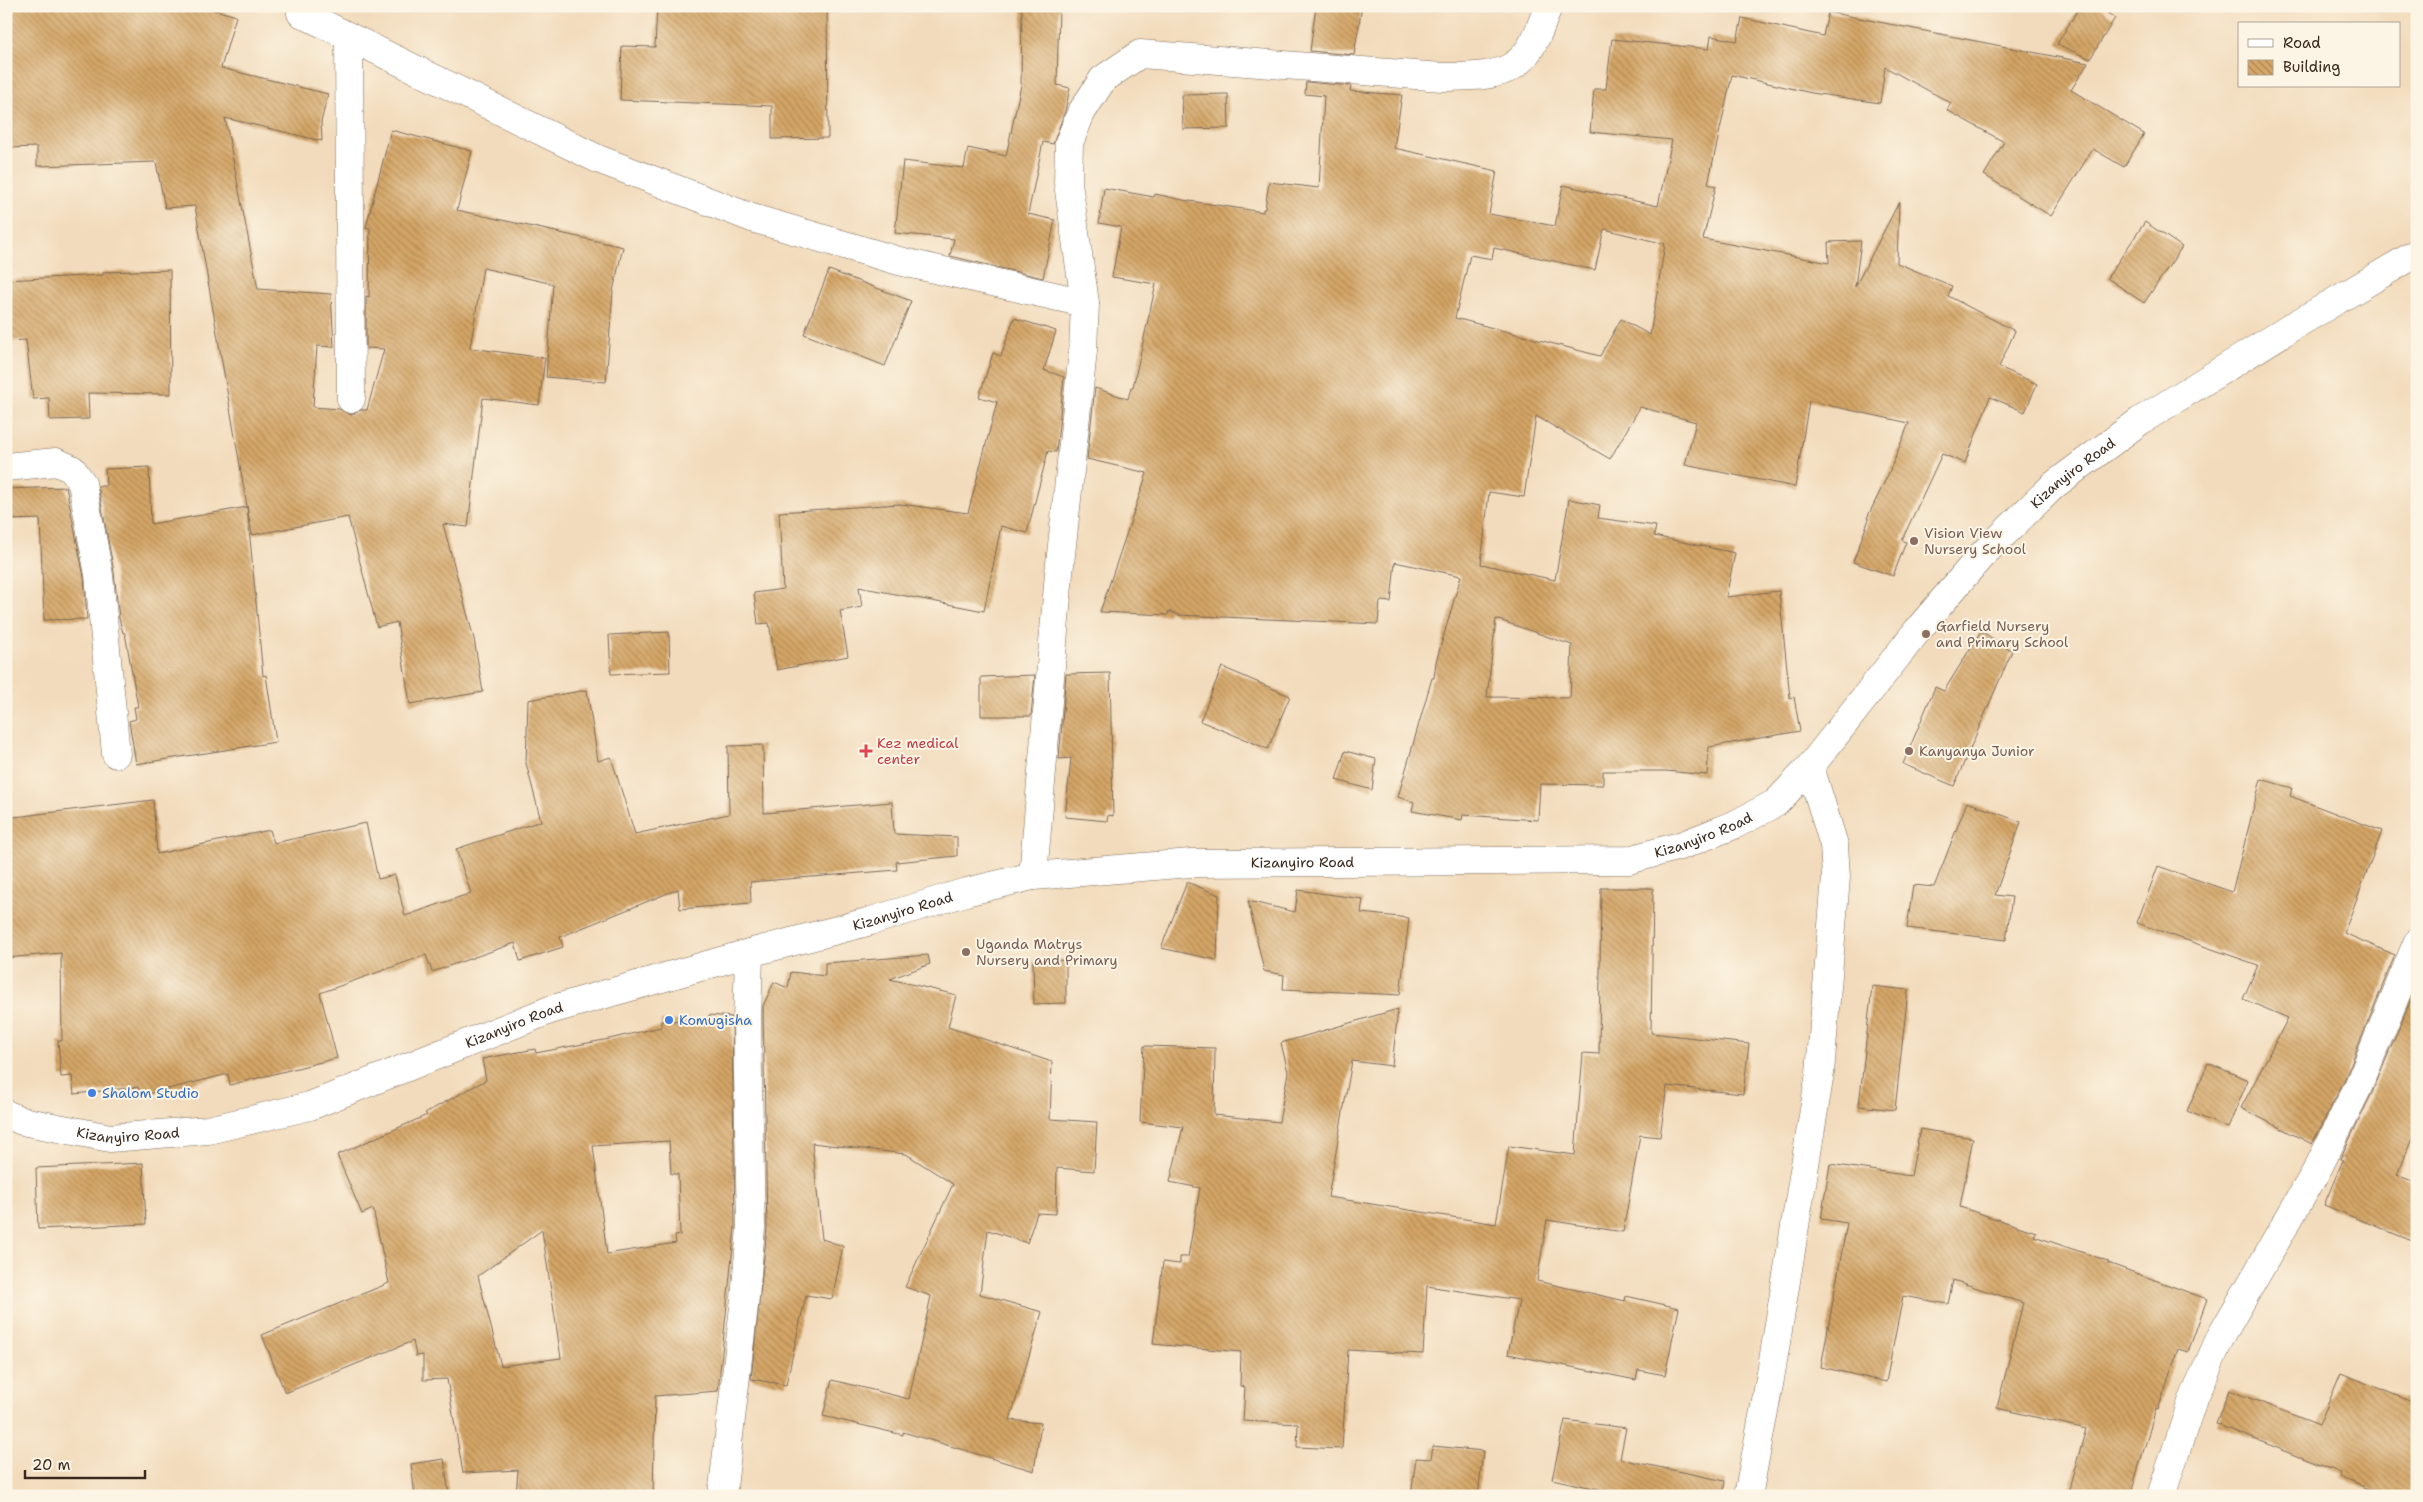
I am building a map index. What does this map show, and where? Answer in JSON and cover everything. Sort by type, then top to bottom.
[{"type":"street","points":[[1033,876],[1059,573],[1083,351],[1085,303],[1068,183],[1069,144],[1081,113],[1104,79],[1140,54],[1442,78],[1487,77],[1507,71],[1522,58],[1538,36],[1548,6]]},
{"type":"street","points":[[300,13],[598,159],[752,218],[899,261],[1085,303]]},
{"type":"street","points":[[349,37],[351,399]]},
{"type":"street","name":"Kizanyiro Road","points":[[6,1114],[22,1121],[110,1138],[208,1130],[310,1106],[550,1010],[749,953],[871,921],[966,892],[1033,876],[1192,863],[1629,860],[1683,845],[1734,825],[1776,803],[1810,768],[1917,631],[1980,557],[2054,485],[2140,421],[2295,324],[2417,253]]},
{"type":"street","points":[[6,467],[56,462],[72,469],[82,483],[100,575],[116,754]]},
{"type":"street","points":[[1748,1496],[1770,1379],[1820,1073],[1836,877],[1834,845],[1810,768]]},
{"type":"street","points":[[2161,1496],[2192,1402],[2221,1336],[2318,1168],[2358,1087],[2417,943]]},
{"type":"street","points":[[722,1496],[745,1298],[750,1228],[747,1024],[749,953]]},
{"type":"building","points":[[6,6],[202,6],[236,16],[221,68],[328,94],[321,122],[322,141],[225,118],[258,289],[331,294],[334,347],[317,346],[313,407],[339,409],[351,415],[361,410],[367,410],[384,349],[366,348],[366,296],[369,297],[370,228],[366,227],[391,130],[472,151],[457,210],[623,247],[613,291],[606,382],[546,377],[553,284],[483,268],[470,348],[545,358],[539,405],[483,398],[468,527],[443,524],[474,639],[483,692],[410,704],[397,622],[377,627],[348,517],[252,535],[195,206],[165,208],[156,162],[37,166],[37,147],[6,148],[6,98],[8,98]]},
{"type":"building","points":[[657,6],[827,6],[828,138],[772,139],[772,106],[620,100],[622,46],[655,47]]},
{"type":"building","points":[[1022,6],[1059,6],[1057,85],[1070,88],[1065,111],[1053,144],[1043,142],[1028,214],[1055,220],[1043,278],[950,256],[954,239],[895,233],[903,161],[964,168],[968,148],[1006,156],[1021,85]]},
{"type":"building","points":[[1316,6],[1362,6],[1354,55],[1310,51]]},
{"type":"building","points":[[2080,6],[2097,6],[2115,18],[2090,59],[2057,44]]},
{"type":"building","points":[[1828,12],[2088,63],[2071,90],[2144,134],[2124,167],[2093,149],[2051,216],[1984,175],[2004,142],[1947,110],[1951,103],[1885,67],[1880,103],[1812,93],[1732,75],[1708,184],[1716,186],[1703,239],[1829,263],[1828,242],[1861,241],[1855,287],[1899,202],[1897,263],[1952,286],[1948,296],[2015,331],[1999,367],[2037,384],[2025,412],[1990,397],[1965,463],[1942,454],[1902,540],[1906,542],[1893,576],[1853,562],[1869,519],[1867,518],[1888,475],[1909,423],[1809,401],[1795,487],[1685,465],[1696,422],[1640,407],[1610,459],[1536,416],[1524,497],[1489,492],[1481,564],[1555,580],[1569,499],[1600,505],[1598,518],[1656,526],[1654,536],[1735,553],[1726,597],[1779,591],[1790,698],[1794,697],[1800,731],[1709,747],[1707,775],[1666,771],[1603,771],[1603,785],[1540,784],[1538,820],[1463,815],[1462,820],[1412,811],[1414,802],[1398,797],[1432,678],[1434,678],[1436,662],[1461,576],[1395,562],[1391,602],[1380,601],[1378,624],[1178,615],[1169,611],[1168,615],[1100,612],[1147,473],[1087,459],[1095,388],[1128,399],[1131,387],[1133,387],[1156,284],[1112,277],[1121,227],[1099,223],[1104,188],[1154,197],[1155,194],[1263,212],[1269,182],[1319,188],[1324,96],[1305,94],[1306,82],[1351,86],[1350,91],[1402,95],[1394,148],[1497,171],[1489,214],[1555,226],[1563,185],[1658,206],[1672,140],[1590,132],[1594,89],[1606,89],[1612,39],[1709,49],[1711,36],[1737,41],[1742,18],[1823,36]],"holes":[[[1604,229],[1665,244],[1650,335],[1621,319],[1600,356],[1455,318],[1470,255],[1492,259],[1494,248],[1595,270]],[[1496,619],[1572,645],[1570,698],[1487,697]]]},
{"type":"building","points":[[1228,94],[1229,128],[1183,129],[1182,95]]},
{"type":"building","points":[[2145,222],[2182,247],[2144,303],[2107,278]]},
{"type":"building","points":[[170,270],[171,394],[88,393],[89,419],[50,420],[49,398],[33,399],[26,340],[6,341],[6,280],[103,275],[103,272]]},
{"type":"building","points":[[829,270],[911,301],[885,366],[804,334]]},
{"type":"building","points":[[1014,318],[1056,331],[1044,370],[1064,377],[1056,452],[1048,451],[1027,533],[1001,526],[984,611],[859,587],[862,607],[840,611],[848,656],[777,670],[769,623],[758,624],[754,593],[783,589],[779,512],[900,504],[968,513],[997,402],[979,397],[993,353],[1001,356]]},
{"type":"building","points":[[149,467],[151,524],[247,507],[263,676],[266,675],[276,742],[136,764],[129,721],[136,719],[134,707],[138,707],[125,633],[123,633],[119,618],[114,572],[98,486],[106,486],[105,469]]},
{"type":"building","points":[[66,487],[84,577],[87,619],[44,620],[40,519],[6,520],[6,489]]},
{"type":"building","points":[[1981,631],[2012,651],[1954,786],[1903,764],[1935,687],[1944,691]]},
{"type":"building","points":[[669,632],[670,672],[611,674],[609,635]]},
{"type":"building","points":[[1222,667],[1290,696],[1268,749],[1200,721]]},
{"type":"building","points":[[1110,673],[1113,816],[1108,815],[1107,821],[1065,817],[1071,758],[1059,759],[1066,674]]},
{"type":"building","points":[[1035,675],[1031,716],[981,716],[981,677]]},
{"type":"building","points":[[587,690],[598,761],[611,757],[635,834],[729,814],[728,746],[763,745],[764,813],[892,802],[894,834],[957,837],[957,856],[896,862],[897,870],[750,882],[751,903],[680,909],[678,889],[560,937],[563,947],[520,961],[515,943],[432,972],[426,955],[320,993],[337,1058],[230,1085],[228,1074],[140,1096],[138,1087],[74,1094],[72,1076],[61,1077],[58,1041],[62,1041],[61,953],[6,958],[6,818],[153,800],[157,854],[270,830],[274,843],[366,823],[378,879],[395,875],[405,916],[471,893],[456,849],[541,821],[526,763],[528,700]]},
{"type":"building","points":[[1345,751],[1376,759],[1372,790],[1336,780]]},
{"type":"building","points":[[2261,779],[2292,788],[2290,796],[2382,831],[2344,933],[2395,955],[2344,1081],[2312,1144],[2241,1108],[2288,1018],[2243,999],[2258,965],[2137,923],[2158,866],[2232,892]]},
{"type":"building","points":[[1967,802],[2021,822],[1995,895],[2012,897],[2006,940],[1907,928],[1913,885],[1934,887]]},
{"type":"building","points":[[1187,882],[1219,895],[1217,960],[1161,948]]},
{"type":"building","points":[[1601,888],[1653,888],[1651,1033],[1749,1044],[1743,1094],[1667,1086],[1660,1137],[1640,1135],[1623,1232],[1547,1220],[1537,1281],[1625,1301],[1626,1296],[1679,1308],[1665,1375],[1638,1370],[1636,1380],[1508,1354],[1519,1300],[1427,1286],[1423,1354],[1348,1350],[1342,1449],[1297,1447],[1298,1424],[1243,1421],[1245,1387],[1240,1386],[1241,1352],[1153,1344],[1163,1262],[1180,1264],[1180,1257],[1188,1257],[1200,1188],[1170,1182],[1183,1127],[1140,1122],[1144,1046],[1215,1048],[1214,1115],[1279,1122],[1288,1072],[1281,1043],[1398,1009],[1392,1066],[1352,1061],[1328,1197],[1496,1224],[1509,1146],[1575,1155],[1583,1053],[1599,1054]]},
{"type":"building","points":[[1298,890],[1363,899],[1361,913],[1409,918],[1400,995],[1283,989],[1284,975],[1264,971],[1248,901],[1295,912]]},
{"type":"building","points":[[928,955],[930,964],[890,979],[956,995],[948,1027],[1052,1062],[1050,1119],[1097,1122],[1094,1171],[1057,1168],[1056,1214],[1037,1213],[1027,1243],[988,1230],[980,1294],[1042,1312],[1010,1420],[1041,1423],[1034,1471],[903,1432],[903,1435],[823,1416],[832,1380],[909,1399],[931,1296],[905,1287],[953,1184],[906,1154],[812,1143],[822,1239],[843,1246],[832,1299],[806,1295],[786,1385],[751,1379],[767,1228],[763,1006],[774,982],[788,988],[791,972],[825,976],[825,963]]},
{"type":"building","points":[[1066,960],[1066,1003],[1034,1004],[1033,961]]},
{"type":"building","points":[[2417,985],[2417,1127],[2397,1175],[2417,1183],[2417,1243],[2324,1205],[2343,1160],[2340,1159],[2372,1093]]},
{"type":"building","points":[[1872,986],[1908,990],[1895,1110],[1859,1106]]},
{"type":"building","points":[[709,1015],[732,1017],[735,1227],[718,1391],[655,1396],[653,1496],[516,1496],[518,1470],[463,1473],[447,1379],[423,1380],[423,1355],[416,1356],[413,1341],[285,1393],[262,1335],[389,1283],[373,1209],[362,1214],[337,1155],[427,1115],[425,1113],[486,1080],[482,1059],[535,1049],[536,1053],[609,1039],[661,1027],[661,1021],[708,1020]],"holes":[[[669,1141],[671,1174],[678,1174],[680,1235],[675,1236],[676,1243],[607,1254],[593,1146]],[[542,1230],[561,1358],[501,1366],[478,1276]]]},
{"type":"building","points":[[2208,1063],[2248,1080],[2228,1128],[2187,1111]]},
{"type":"building","points":[[1920,1129],[1973,1138],[1960,1207],[2036,1232],[2034,1236],[2108,1261],[2108,1263],[2207,1299],[2188,1352],[2178,1349],[2158,1410],[2156,1409],[2130,1496],[2067,1496],[2086,1429],[1997,1408],[2023,1303],[1953,1280],[1948,1304],[1903,1296],[1886,1382],[1821,1367],[1847,1223],[1821,1219],[1830,1164],[1911,1176]]},
{"type":"building","points":[[143,1163],[146,1224],[38,1229],[36,1168]]},
{"type":"building","points":[[2341,1373],[2417,1404],[2417,1477],[2409,1496],[2387,1496],[2339,1477],[2341,1473],[2216,1424],[2229,1390],[2319,1425]]},
{"type":"building","points":[[1565,1420],[1626,1428],[1620,1459],[1725,1481],[1723,1496],[1630,1496],[1552,1479]]},
{"type":"building","points":[[1433,1446],[1483,1451],[1478,1496],[1411,1496],[1416,1458],[1431,1459]]},
{"type":"building","points":[[444,1459],[449,1496],[415,1496],[411,1464]]},
{"type":"place","name":"Vision View Nursery School","points":[[1914,541]]},
{"type":"place","name":"Garfield Nursery and Primary School","points":[[1926,634]]},
{"type":"place","name":"Kez medical center","points":[[866,751]]},
{"type":"place","name":"Kanyanya Junior","points":[[1909,751]]},
{"type":"place","name":"Uganda Matrys Nursery and Primary","points":[[966,952]]},
{"type":"place","name":"Komugisha","points":[[669,1020]]},
{"type":"place","name":"Shalom Studio","points":[[92,1093]]}]
